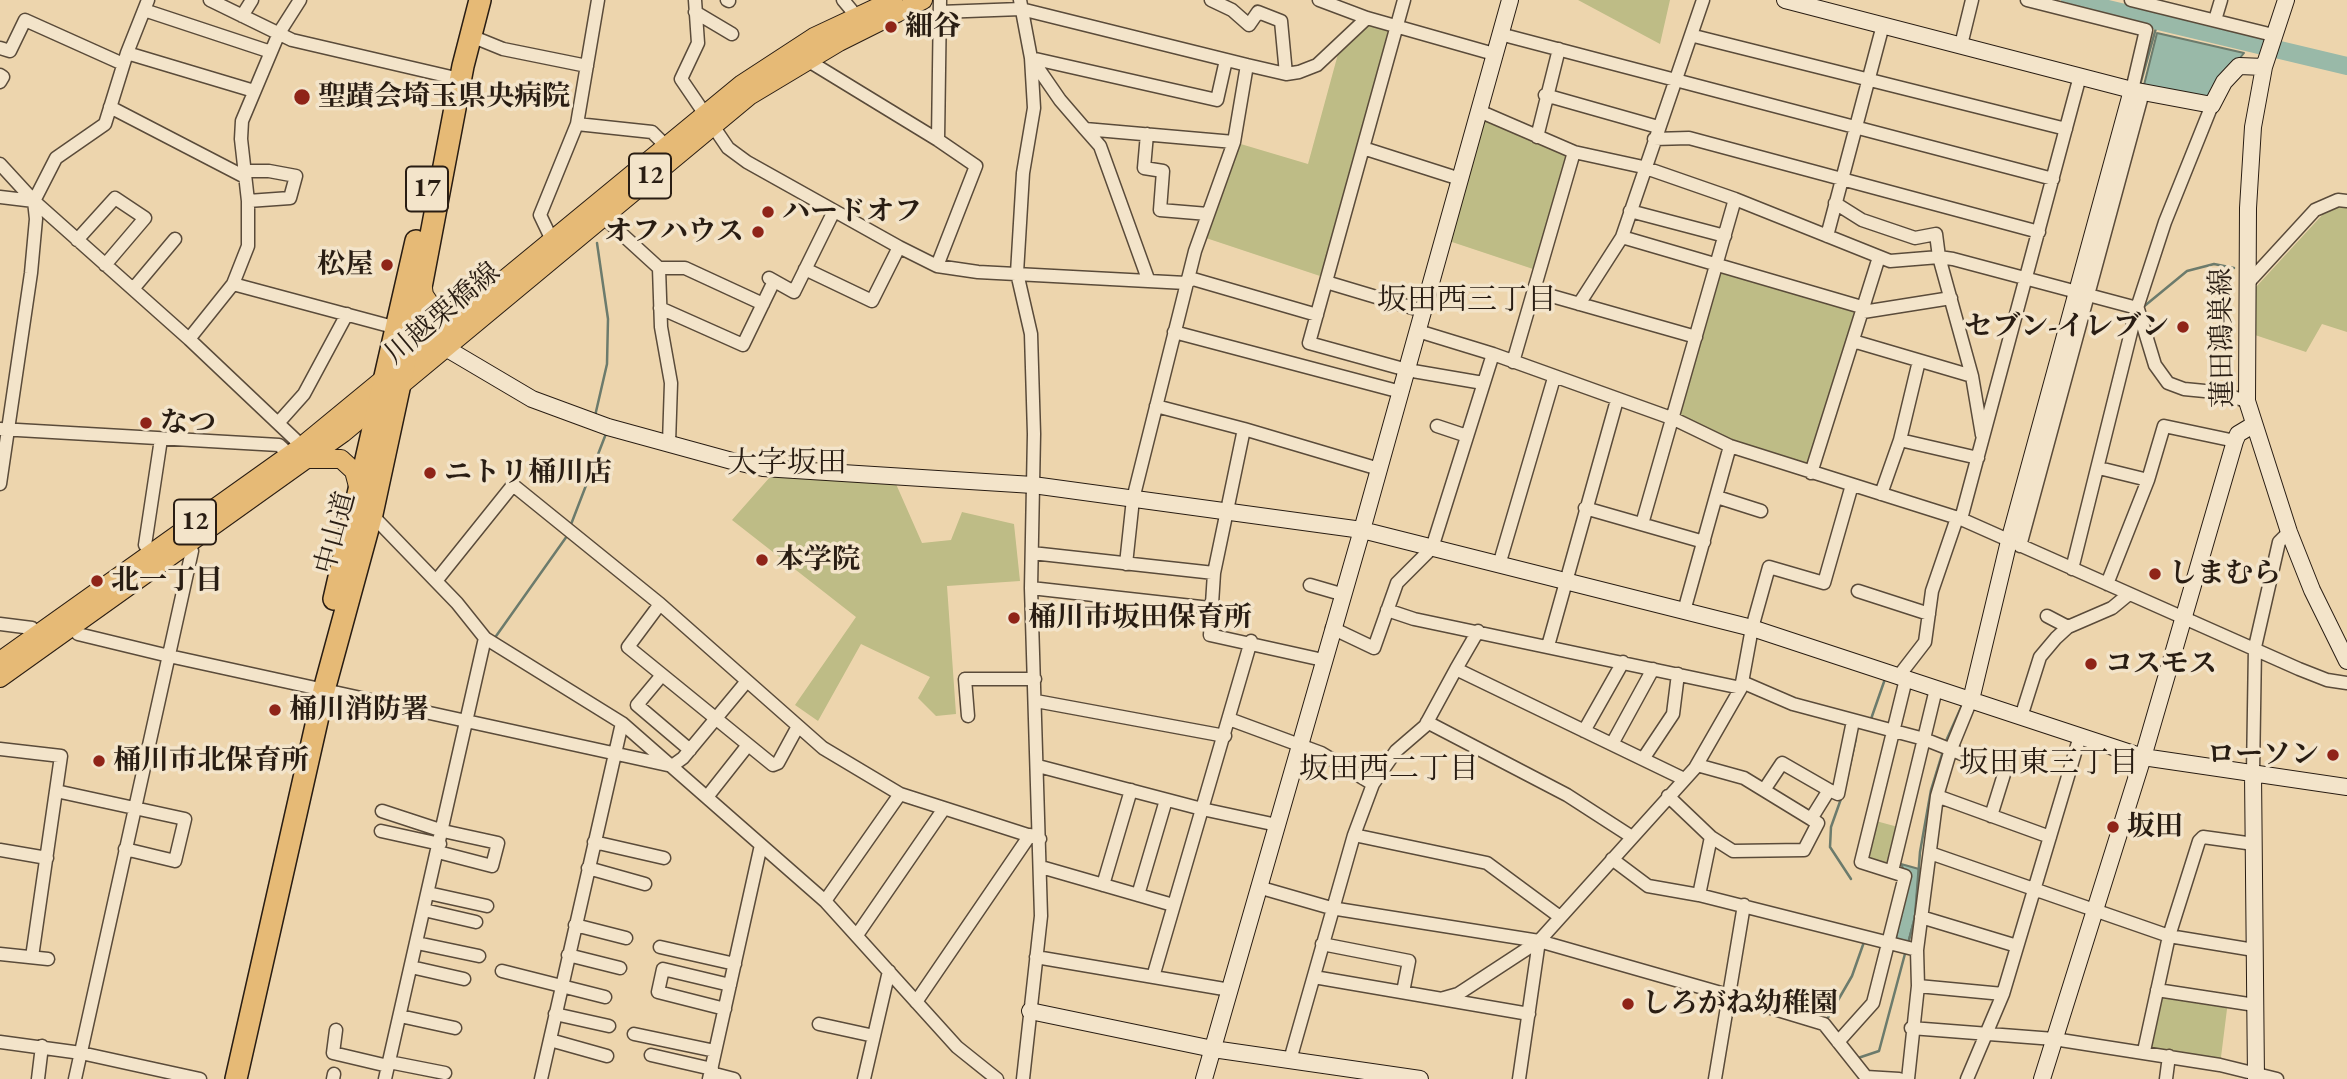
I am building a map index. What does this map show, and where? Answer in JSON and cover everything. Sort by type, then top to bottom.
[{"type":"highway","name":"中山道","points":[[225,1079],[393,381],[397,328],[468,0]]},
{"type":"highway","name":"中山道","points":[[363,504],[381,401],[405,362],[480,0]]},
{"type":"highway","name":"中山道","points":[[236,1079],[318,688]]},
{"type":"main road","name":"川越栗橋線","points":[[0,678],[186,543],[393,381],[444,346],[602,216],[707,120],[789,52],[893,0]]},
{"type":"main road","name":"川越栗橋線","points":[[405,362],[664,145],[807,60],[923,0]]},
{"type":"main road","points":[[422,282],[427,301],[439,311],[457,310],[472,305]]},
{"type":"main road","name":"川越栗橋線","points":[[0,660],[151,553],[381,401]]},
{"type":"main road","points":[[300,453],[331,457],[349,464],[358,480],[363,504]]},
{"type":"street","points":[[210,0],[292,40],[452,77]]},
{"type":"street","points":[[242,16],[252,0]]},
{"type":"street","points":[[189,339],[233,284],[248,246],[248,201],[242,121],[278,33],[300,0]]},
{"type":"street","points":[[551,238],[540,215],[577,124],[598,0]]},
{"type":"street","points":[[843,0],[858,18]]},
{"type":"street","points":[[1211,0],[1232,10],[1249,25],[1258,12],[1281,21],[1286,74]]},
{"type":"street","points":[[1319,0],[1367,18],[1494,54]]},
{"type":"street","points":[[1404,0],[1309,343],[1407,370],[1483,383]]},
{"type":"street","points":[[1204,1079],[1341,594],[1380,470],[1510,0]]},
{"type":"street","points":[[1580,304],[1622,237],[1643,167],[1678,80],[1703,0]]},
{"type":"street","points":[[1788,0],[2138,91],[2212,105]]},
{"type":"street","points":[[1961,46],[1972,0]]},
{"type":"street","points":[[1908,1079],[1917,986],[1917,950],[1937,796],[1951,749],[1971,700],[2083,294],[2138,91],[2146,30],[2027,0]]},
{"type":"street","points":[[2131,0],[2273,35]]},
{"type":"street","points":[[2215,20],[2221,0]]},
{"type":"street","name":"蓮田鴻巣線","points":[[2286,0],[2264,67],[2250,157],[2247,401],[2288,532],[2312,590],[2347,661]]},
{"type":"street","points":[[0,484],[4,429],[31,273],[36,219],[34,201],[57,158],[105,124],[125,58],[146,5],[271,52]]},
{"type":"street","points":[[938,140],[940,6],[1020,5],[1286,74],[1317,65],[1367,18]]},
{"type":"street","points":[[1020,5],[1031,58],[1034,108],[1023,173],[1017,273],[1031,334],[1031,588],[1038,766],[1035,837],[1041,867],[1041,916],[1030,1011],[1027,1078]]},
{"type":"street","points":[[695,6],[732,34]]},
{"type":"street","points":[[695,6],[698,43],[681,79],[728,148],[747,162],[937,266],[1186,283],[1193,279],[1317,315]]},
{"type":"street","points":[[0,48],[10,51],[25,20],[125,58],[254,92]]},
{"type":"street","points":[[1827,236],[1883,25]]},
{"type":"street","points":[[1500,34],[2053,179]]},
{"type":"street","points":[[471,36],[503,49],[587,66]]},
{"type":"street","points":[[1693,36],[2066,129]]},
{"type":"street","points":[[1536,137],[1559,49]]},
{"type":"street","points":[[1031,58],[1217,100],[1226,60]]},
{"type":"street","points":[[1031,58],[1060,100],[1100,146],[1148,279]]},
{"type":"street","points":[[807,60],[976,166],[937,266]]},
{"type":"street","points":[[1126,564],[1133,499],[1186,283],[1234,142],[1247,65]]},
{"type":"street","points":[[2073,569],[2137,308],[2165,222],[2212,105],[2224,82],[2239,66],[2264,67]]},
{"type":"street","points":[[0,75],[3,77],[0,82]]},
{"type":"street","points":[[1838,1042],[1873,1003],[1905,876],[1861,862],[1894,732],[1902,678],[1925,642],[1932,591],[1978,458],[2080,76]]},
{"type":"street","points":[[1545,95],[1656,133],[1689,138],[2039,232]]},
{"type":"street","points":[[110,107],[245,174],[269,171],[296,176],[290,198],[248,201]]},
{"type":"street","points":[[1479,111],[1574,152],[1643,167],[1735,199],[1889,261],[1939,257],[2137,308]]},
{"type":"street","points":[[577,124],[652,132],[664,145]]},
{"type":"street","points":[[1086,129],[1234,142]]},
{"type":"street","points":[[1147,134],[1144,168],[1163,171],[1160,210],[1208,214]]},
{"type":"street","points":[[1363,148],[1460,178]]},
{"type":"street","points":[[1513,362],[1574,152]]},
{"type":"street","points":[[0,164],[34,201],[279,422],[300,453]]},
{"type":"street","points":[[0,197],[34,201]]},
{"type":"street","points":[[77,240],[115,198],[145,218],[104,265]]},
{"type":"street","points":[[1642,524],[1735,199]]},
{"type":"street","points":[[2247,284],[2315,210],[2338,200],[2347,201]]},
{"type":"street","points":[[1835,203],[1863,220],[1915,238],[1936,234],[1939,257],[1972,376],[1982,439]]},
{"type":"street","points":[[660,308],[743,345],[763,304],[771,279],[794,292],[834,211]]},
{"type":"street","points":[[1630,211],[1725,236]]},
{"type":"street","points":[[602,216],[659,268],[685,268],[763,304]]},
{"type":"street","points":[[1622,237],[1864,310],[1951,298]]},
{"type":"street","points":[[132,289],[175,239]]},
{"type":"street","points":[[806,269],[872,301],[899,247]]},
{"type":"street","points":[[1811,473],[1879,257]]},
{"type":"street","points":[[659,268],[660,308],[671,383],[669,443]]},
{"type":"street","points":[[1326,282],[1423,311]]},
{"type":"street","points":[[233,284],[397,328]]},
{"type":"street","points":[[1534,290],[1696,337]]},
{"type":"street","points":[[2137,308],[2155,365],[2168,383],[2184,390],[2215,392],[2247,401]]},
{"type":"street","points":[[279,422],[304,394],[347,314]]},
{"type":"street","points":[[1418,331],[1493,354],[1674,419],[1730,446],[1959,518],[2327,680],[2347,683]]},
{"type":"street","points":[[1174,332],[1401,392]]},
{"type":"street","points":[[1853,341],[1972,376]]},
{"type":"street","points":[[444,346],[532,399],[608,428],[762,468],[1033,485],[1362,530],[1752,628],[2143,757],[2347,787]]},
{"type":"street","points":[[1332,628],[1374,648],[1397,583],[1432,548],[1493,354]]},
{"type":"street","points":[[1881,494],[1900,440],[1919,360]]},
{"type":"street","points":[[1499,565],[1554,378]]},
{"type":"street","points":[[1548,646],[1617,400]]},
{"type":"street","points":[[1156,406],[1380,470]]},
{"type":"street","points":[[2042,1079],[2143,757],[2235,441],[2244,429],[2253,425]]},
{"type":"street","points":[[1437,426],[1467,436]]},
{"type":"street","points":[[2107,584],[2148,480],[2164,426],[2235,441]]},
{"type":"street","points":[[4,429],[279,445],[300,453]]},
{"type":"street","points":[[1244,429],[1214,573],[1210,635],[1251,641],[1324,660]]},
{"type":"street","points":[[151,553],[145,545],[161,439]]},
{"type":"street","points":[[1900,440],[1978,458]]},
{"type":"street","points":[[1684,611],[1730,446]]},
{"type":"street","points":[[2099,468],[2148,480]]},
{"type":"street","points":[[436,580],[513,485],[660,604],[797,728],[863,774],[900,794],[943,810],[1035,837]]},
{"type":"street","points":[[1444,998],[1458,994],[1539,941],[1697,765],[1741,685],[1752,628],[1769,567],[1824,583],[1853,485]]},
{"type":"street","points":[[1717,497],[1761,511]]},
{"type":"street","points":[[363,504],[436,580],[485,638],[622,723],[825,901],[957,1047],[998,1079]]},
{"type":"street","points":[[1585,509],[1704,542]]},
{"type":"street","points":[[2256,1075],[2253,845],[2255,647],[2279,542],[2288,532]]},
{"type":"street","points":[[75,1079],[192,551],[186,543]]},
{"type":"street","points":[[1032,553],[1214,573]]},
{"type":"street","points":[[1310,585],[1341,594]]},
{"type":"street","points":[[1031,588],[1210,608]]},
{"type":"street","points":[[1857,591],[1929,614]]},
{"type":"street","points":[[2021,717],[2040,657],[2068,627],[2112,608],[2129,594]]},
{"type":"street","points":[[660,604],[628,647],[773,765],[778,763],[797,728]]},
{"type":"street","points":[[1387,610],[1414,619],[1741,685],[1793,704],[1924,739],[2005,771],[1991,816]]},
{"type":"street","points":[[2048,616],[2068,627]]},
{"type":"street","points":[[0,624],[32,628],[37,634]]},
{"type":"street","points":[[73,626],[78,634],[169,656],[672,766]]},
{"type":"street","points":[[1290,1060],[1331,908],[1373,784],[1396,751],[1427,722],[1478,631]]},
{"type":"street","points":[[387,1069],[485,638]]},
{"type":"street","points":[[1153,977],[1251,641]]},
{"type":"street","points":[[1584,731],[1623,662]]},
{"type":"street","points":[[1456,669],[1684,779]]},
{"type":"street","points":[[1612,744],[1653,669]]},
{"type":"street","points":[[1643,759],[1673,714],[1678,674]]},
{"type":"street","points":[[662,675],[637,705],[690,750]]},
{"type":"street","points":[[968,716],[965,679],[1035,679]]},
{"type":"street","points":[[672,766],[690,750],[747,681]]},
{"type":"street","points":[[1892,871],[1936,689]]},
{"type":"street","points":[[1036,701],[1224,736]]},
{"type":"street","points":[[1229,719],[1321,753],[1373,784]]},
{"type":"street","points":[[1765,790],[1782,763],[1838,794],[1853,721]]},
{"type":"street","points":[[1427,722],[1561,791],[1632,837]]},
{"type":"street","points":[[541,1079],[622,723]]},
{"type":"street","points":[[1967,1079],[2003,994],[2080,736]]},
{"type":"street","points":[[707,797],[748,745]]},
{"type":"street","points":[[0,749],[61,756],[32,957]]},
{"type":"street","points":[[1668,796],[1712,837],[1733,851],[1804,850],[1818,823],[1744,778],[1697,765]]},
{"type":"street","points":[[1038,766],[1202,809],[1277,825]]},
{"type":"street","points":[[1103,885],[1131,790]]},
{"type":"street","points":[[1811,819],[1829,790]]},
{"type":"street","points":[[55,791],[185,819],[175,861],[125,849]]},
{"type":"street","points":[[825,901],[900,794]]},
{"type":"street","points":[[1937,796],[2050,837]]},
{"type":"street","points":[[1138,895],[1167,800]]},
{"type":"street","points":[[858,935],[943,810]]},
{"type":"street","points":[[381,831],[492,866],[498,844],[443,831],[382,811]]},
{"type":"street","points":[[1354,835],[1487,863],[1560,917]]},
{"type":"street","points":[[915,1002],[1035,837]]},
{"type":"street","points":[[1699,895],[1712,837]]},
{"type":"street","points":[[2144,1051],[2169,936],[2199,841],[2203,837],[2253,845]]},
{"type":"street","points":[[594,842],[664,858]]},
{"type":"street","points":[[710,1074],[761,845]]},
{"type":"street","points":[[0,850],[47,858]]},
{"type":"street","points":[[1930,853],[2169,936],[2254,950]]},
{"type":"street","points":[[1612,859],[1648,886],[1744,905],[1917,950]]},
{"type":"street","points":[[1041,867],[1173,905]]},
{"type":"street","points":[[588,868],[645,884]]},
{"type":"street","points":[[1258,887],[1331,908],[1539,941],[1825,1024],[1866,1077],[1899,1079]]},
{"type":"street","points":[[428,893],[487,906]]},
{"type":"street","points":[[1715,1079],[1744,905]]},
{"type":"street","points":[[424,910],[476,922]]},
{"type":"street","points":[[1921,917],[2017,946]]},
{"type":"street","points":[[575,925],[626,938]]},
{"type":"street","points":[[1519,1079],[1539,941]]},
{"type":"street","points":[[416,943],[479,956]]},
{"type":"street","points":[[1322,944],[1409,961],[1404,992]]},
{"type":"street","points":[[660,947],[735,964]]},
{"type":"street","points":[[0,954],[48,958]]},
{"type":"street","points":[[568,955],[620,968]]},
{"type":"street","points":[[1036,957],[1230,990]]},
{"type":"street","points":[[411,967],[464,979]]},
{"type":"street","points":[[725,1009],[658,992],[663,969],[730,985]]},
{"type":"street","points":[[502,971],[605,997]]},
{"type":"street","points":[[864,1079],[889,971]]},
{"type":"street","points":[[1314,977],[1528,1014]]},
{"type":"street","points":[[1917,986],[2003,994]]},
{"type":"street","points":[[2157,990],[2255,1005]]},
{"type":"street","points":[[1030,1011],[1213,1049],[1290,1060],[1355,1074],[1420,1079]]},
{"type":"street","points":[[555,1014],[609,1026]]},
{"type":"street","points":[[400,1016],[455,1028]]},
{"type":"street","points":[[819,1024],[874,1037]]},
{"type":"street","points":[[1912,1028],[2054,1039],[2144,1051],[2277,1079]]},
{"type":"street","points":[[336,1030],[333,1053],[387,1069],[445,1073]]},
{"type":"street","points":[[634,1034],[715,1051]]},
{"type":"street","points":[[550,1040],[607,1056]]},
{"type":"street","points":[[0,1042],[81,1053],[200,1079]]},
{"type":"street","points":[[38,1079],[42,1046]]},
{"type":"street","points":[[652,1055],[734,1079]]},
{"type":"street","points":[[2166,1079],[2169,1056]]},
{"type":"shaded area","points":[[1578,0],[1670,0],[1660,44]]},
{"type":"shaded area","points":[[1367,18],[1398,26],[1320,276],[1200,236],[1234,142],[1308,164],[1341,43]]},
{"type":"shaded area","points":[[2157,33],[2244,53],[2208,98],[2144,85]]},
{"type":"shaded area","points":[[1479,111],[1574,152],[1539,271],[1443,239]]},
{"type":"shaded area","points":[[2347,203],[2347,332],[2322,324],[2306,352],[2255,335],[2256,287],[2324,213]]},
{"type":"shaded area","points":[[1717,265],[1865,308],[1811,473],[1674,419]]},
{"type":"shaded area","points":[[770,477],[896,484],[922,543],[951,540],[962,512],[1014,524],[1020,581],[947,586],[956,714],[936,716],[918,698],[930,677],[861,644],[818,721],[795,705],[856,617],[732,520]]},
{"type":"shaded area","points":[[1876,821],[1898,827],[1887,865],[1870,861],[1866,857]]},
{"type":"shaded area","points":[[1901,864],[1919,869],[1915,916],[1908,943],[1896,938],[1908,879]]},
{"type":"shaded area","points":[[2157,990],[2228,1001],[2220,1065],[2144,1051]]},
{"type":"waterway","points":[[2070,0],[2347,66]]},
{"type":"waterway","points":[[2140,85],[2158,21]]},
{"type":"waterway","points":[[595,416],[607,364],[608,319],[597,243]]},
{"type":"waterway","points":[[2142,308],[2187,271],[2214,264],[2234,268]]},
{"type":"waterway","points":[[570,527],[607,431]]},
{"type":"waterway","points":[[494,639],[567,536]]},
{"type":"waterway","points":[[1871,719],[1885,679]]},
{"type":"waterway","points":[[1946,741],[1963,703]]},
{"type":"waterway","points":[[1846,783],[1856,738]]},
{"type":"waterway","points":[[1908,944],[1915,917],[1920,852],[1931,790],[1943,751]]},
{"type":"waterway","points":[[1842,796],[1831,827],[1830,847],[1851,879]]},
{"type":"waterway","points":[[1826,1021],[1852,976],[1864,942]]},
{"type":"waterway","points":[[1858,1058],[1879,1051],[1906,950]]},
{"type":"place","name":"細谷","points":[[891,27]]},
{"type":"place","name":"聖蹟会埼玉県央病院","points":[[302,97]]},
{"type":"place","name":"ハードオフ","points":[[768,212]]},
{"type":"place","name":"オフハウス","points":[[758,232]]},
{"type":"place","name":"松屋","points":[[387,265]]},
{"type":"place","name":"セブン-イレブン","points":[[2183,327]]},
{"type":"place","name":"なつ","points":[[146,423]]},
{"type":"place","name":"ニトリ桶川店","points":[[430,473]]},
{"type":"place","name":"本学院","points":[[762,560]]},
{"type":"place","name":"しまむら","points":[[2155,574]]},
{"type":"place","name":"北一丁目","points":[[97,581]]},
{"type":"place","name":"桶川市坂田保育所","points":[[1014,618]]},
{"type":"place","name":"コスモス","points":[[2091,664]]},
{"type":"place","name":"桶川消防署","points":[[275,710]]},
{"type":"place","name":"ローソン","points":[[2333,755]]},
{"type":"place","name":"桶川市北保育所","points":[[99,761]]},
{"type":"place","name":"坂田","points":[[2113,827]]},
{"type":"place","name":"しろがね幼稚園","points":[[1628,1004]]},
{"type":"district","name":"坂田西三丁目","points":[[1467,301]]},
{"type":"district","name":"大字坂田","points":[[787,464]]},
{"type":"district","name":"坂田東三丁目","points":[[2049,764]]},
{"type":"district","name":"坂田西二丁目","points":[[1389,770]]}]
